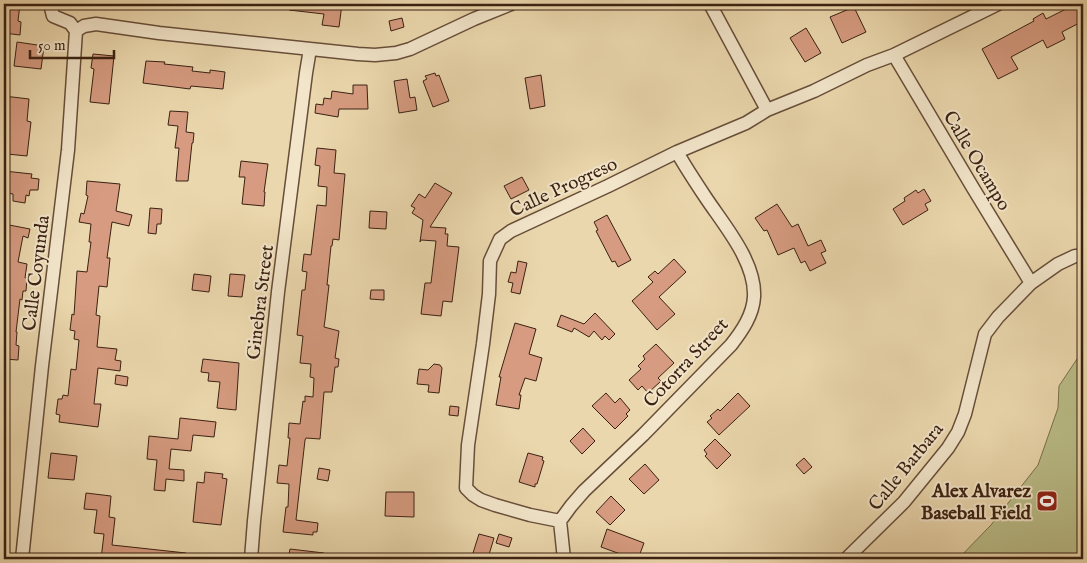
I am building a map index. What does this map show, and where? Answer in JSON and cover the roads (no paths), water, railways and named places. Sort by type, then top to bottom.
[{"type":"street","points":[[50,4],[54,16],[70,23],[76,31],[84,26],[96,24],[159,33],[358,54],[396,53],[410,49],[511,4]]},
{"type":"street","points":[[710,4],[767,110]]},
{"type":"street","name":"Calle Progreso","points":[[560,521],[495,505],[473,496],[466,488],[467,452],[483,344],[489,294],[490,261],[500,239],[511,231],[677,152],[746,123],[767,110],[814,91],[867,65],[894,55],[998,4]]},
{"type":"street","name":"Calle Coyunda","points":[[22,559],[42,366],[68,150],[76,31]]},
{"type":"street","name":"Ginebra Street","points":[[251,559],[278,292],[310,49]]},
{"type":"street","name":"Calle Ocampo","points":[[894,55],[1031,283]]},
{"type":"street","name":"Cotorra Street","points":[[560,521],[570,506],[584,491],[731,345],[750,315],[754,297],[752,277],[744,257],[677,152]]},
{"type":"street","name":"Calle Barbara","points":[[846,559],[904,502],[948,448],[958,432],[965,414],[985,334],[998,317],[1031,283],[1058,264],[1075,256],[1083,256]]},
{"type":"street","points":[[560,521],[564,559]]},
{"type":"place","name":"Alex Alvarez Baseball Field","points":[[1047,501]]}]
